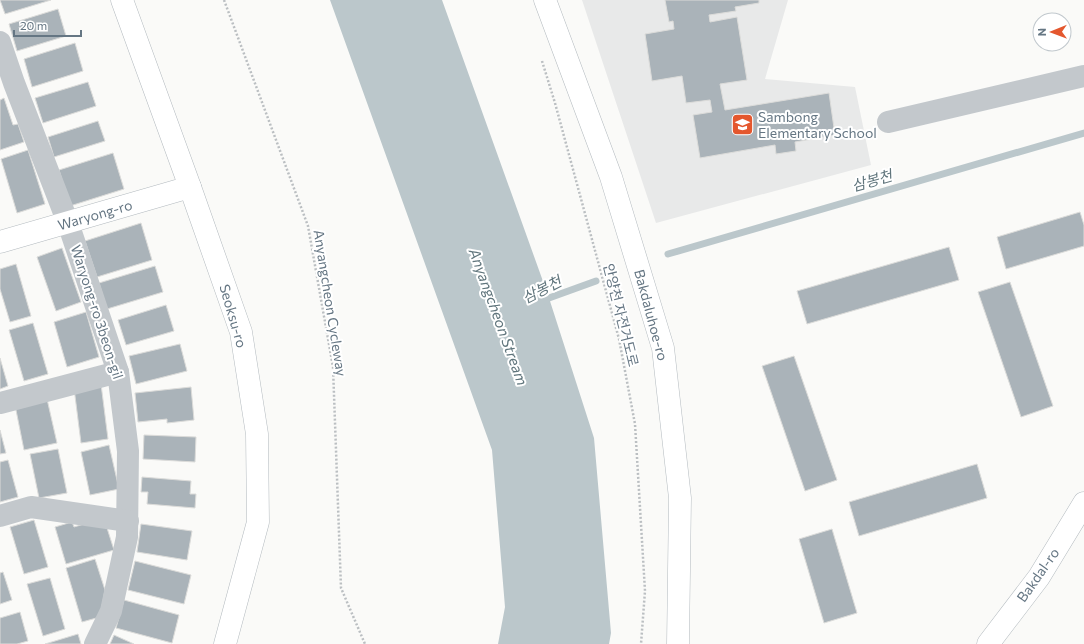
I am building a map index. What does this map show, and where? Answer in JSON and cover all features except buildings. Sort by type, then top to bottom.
[{"type":"street","name":"Seoksu-ro","points":[[122,0],[241,332],[257,434],[258,522],[225,644]]},
{"type":"street","name":"Bakdaluhoe-ro","points":[[545,0],[611,178],[663,348],[680,498],[678,644]]},
{"type":"street","name":"Waryong-ro 3beon-gil","points":[[0,42],[7,85],[68,223],[118,372],[128,451],[127,537],[111,611],[95,644]]},
{"type":"street","points":[[888,122],[1084,76]]},
{"type":"street","name":"Waryong-ro","points":[[0,242],[190,187]]},
{"type":"street","points":[[0,403],[118,372]]},
{"type":"street","name":"Bakdal-ro","points":[[988,644],[1039,577],[1084,503]]},
{"type":"street","points":[[0,516],[32,507],[128,521]]},
{"type":"path","name":"Anyangcheon Cycleway","points":[[224,0],[308,226],[333,366],[342,588],[365,644]]},
{"type":"path","name":"안양천 자전거도로","points":[[541,58],[555,103],[619,338],[635,424],[645,591],[641,644]]},
{"type":"shaded area","name":"Sambong Elementary School","points":[[582,0],[788,0],[765,79],[855,87],[871,165],[656,223]]},
{"type":"water","name":"Anyangcheon Stream","points":[[330,0],[442,0],[549,298],[594,438],[611,633],[609,644],[498,644],[505,607],[492,450]]},
{"type":"waterway","name":"삼봉천","points":[[668,254],[1084,133]]},
{"type":"waterway","name":"삼봉천","points":[[542,302],[596,281]]},
{"type":"place","name":"Sambong Elementary School","points":[[743,125]]}]
